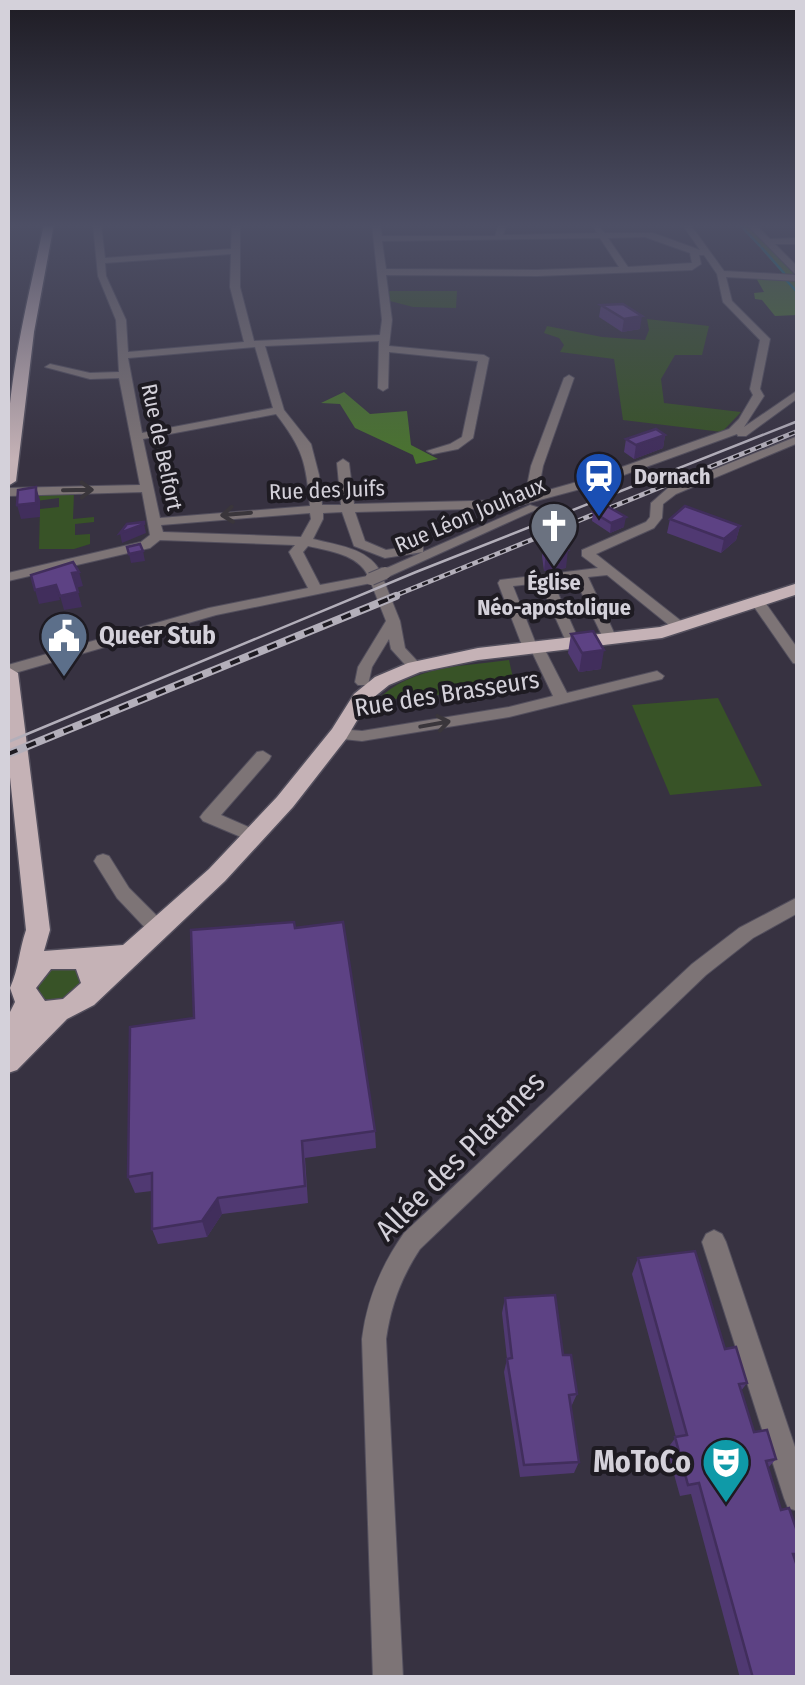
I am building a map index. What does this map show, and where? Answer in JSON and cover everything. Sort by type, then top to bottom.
[{"type":"main road","points":[[8,397],[29,303]]},
{"type":"main road","points":[[8,481],[33,303]]},
{"type":"main road","points":[[8,671],[38,930],[32,948],[32,970],[23,988],[28,1004],[36,1010],[56,1012],[78,1004],[254,836],[339,734],[362,690],[412,662],[680,628],[798,588]]},
{"type":"main road","points":[[38,930],[94,971],[92,988]]},
{"type":"main road","points":[[32,970],[72,957],[126,956]]},
{"type":"main road","points":[[8,1039],[28,1004]]},
{"type":"main road","points":[[8,1062],[56,1012]]},
{"type":"street","name":"Rue de Belfort","points":[[114,303],[121,320],[124,375],[156,529],[305,541],[354,554],[371,566],[393,621],[398,649],[412,662]]},
{"type":"street","points":[[238,303],[279,410],[305,444],[317,520],[296,552],[316,590]]},
{"type":"street","points":[[383,388],[386,303]]},
{"type":"street","points":[[729,303],[764,340],[755,389],[759,396],[784,404]]},
{"type":"street","points":[[121,356],[255,344],[385,343],[484,358],[467,438],[454,447],[433,451]]},
{"type":"street","points":[[50,367],[90,376],[124,375]]},
{"type":"street","points":[[532,498],[537,466],[569,378]]},
{"type":"street","name":"Rue Léon Jouhaux","points":[[8,671],[214,611],[378,576],[517,515],[726,441],[748,431],[798,392]]},
{"type":"street","points":[[343,464],[348,510],[358,542],[372,552],[414,551],[495,513],[500,505],[595,482],[730,432],[746,421],[750,404],[759,396]]},
{"type":"street","points":[[138,437],[279,410]]},
{"type":"street","points":[[680,628],[587,553],[650,525],[660,500],[672,491],[798,439]]},
{"type":"street","points":[[8,492],[148,488]]},
{"type":"street","name":"Rue des Juifs","points":[[156,529],[316,510],[500,505]]},
{"type":"street","points":[[8,577],[145,545],[156,529]]},
{"type":"street","points":[[573,643],[545,579],[609,571]]},
{"type":"street","points":[[580,575],[610,639]]},
{"type":"street","name":"Rue des Brasseurs","points":[[545,579],[505,583],[534,648],[564,700]]},
{"type":"street","points":[[757,601],[798,660]]},
{"type":"street","points":[[362,690],[365,668],[393,621]]},
{"type":"street","name":"Rue des Brasseurs","points":[[339,734],[362,736],[564,700],[657,676]]},
{"type":"street","points":[[254,836],[209,817],[262,756]]},
{"type":"street","points":[[103,861],[123,892],[157,928]]},
{"type":"street","name":"Allée des Platanes","points":[[388,1678],[374,1339],[378,1302],[388,1274],[412,1241],[662,1003],[738,936],[798,904]]},
{"type":"street","points":[[714,1242],[798,1498]]},
{"type":"green space","points":[[396,303],[456,303],[456,308]]},
{"type":"green space","points":[[764,303],[797,303],[797,315],[775,316]]},
{"type":"green space","points":[[647,319],[709,326],[702,355],[675,355],[661,379],[664,403],[741,412],[722,432],[623,420],[614,359],[560,352],[564,345],[559,338],[544,333],[547,326],[602,337],[645,340],[649,330]]},
{"type":"green space","points":[[344,392],[370,414],[407,411],[411,445],[438,459],[416,464],[413,455],[355,428],[340,404],[321,403]]},
{"type":"green space","points":[[74,493],[73,519],[94,517],[94,522],[75,524],[75,535],[90,534],[90,544],[74,549],[39,549],[40,509],[59,507],[59,498],[36,501],[37,494]]},
{"type":"green space","points":[[509,660],[515,687],[376,701],[390,689],[423,674]]},
{"type":"green space","points":[[718,698],[762,786],[670,795],[632,705]]},
{"type":"green space","points":[[64,963],[84,971],[79,993],[50,1001],[41,996],[37,983],[47,970]]},
{"type":"building","points":[[623,304],[642,316],[624,319],[601,305]]},
{"type":"building","points":[[656,429],[665,435],[636,445],[626,439]]},
{"type":"building","points":[[36,487],[36,503],[17,505],[18,490]]},
{"type":"building","points":[[607,506],[626,517],[611,523],[593,512]]},
{"type":"building","points":[[685,506],[740,526],[724,539],[670,519]]},
{"type":"building","points":[[127,524],[144,524],[120,533]]},
{"type":"building","points":[[557,537],[568,550],[546,552],[544,538]]},
{"type":"building","points":[[140,544],[143,551],[129,554],[127,547]]},
{"type":"building","points":[[73,562],[79,572],[72,573],[78,592],[60,596],[56,585],[35,590],[31,575]]},
{"type":"building","points":[[593,631],[604,650],[582,653],[571,634]]},
{"type":"building","points":[[294,922],[295,928],[343,922],[375,1131],[302,1141],[305,1186],[218,1198],[202,1221],[152,1229],[152,1173],[128,1177],[130,1027],[194,1018],[191,930]]},
{"type":"building","points":[[695,1251],[725,1349],[736,1347],[747,1383],[739,1384],[754,1432],[767,1430],[776,1459],[766,1461],[781,1510],[789,1508],[798,1534],[798,1554],[793,1554],[798,1569],[798,1678],[753,1678],[699,1483],[688,1485],[675,1437],[687,1435],[638,1258]]},
{"type":"building","points":[[555,1295],[563,1355],[571,1355],[577,1394],[569,1395],[579,1462],[524,1465],[507,1359],[512,1358],[505,1298]]},
{"type":"tram line","points":[[8,742],[416,572],[798,421]]},
{"type":"railway","points":[[389,598],[798,431]]},
{"type":"railway","points":[[8,754],[396,596]]},
{"type":"place","name":"Dornach","points":[[599,518]]},
{"type":"place","name":"Église Néo-apostolique","points":[[554,568]]},
{"type":"place","name":"Queer Stub","points":[[64,678]]},
{"type":"place","name":"MoToCo","points":[[726,1504]]}]
